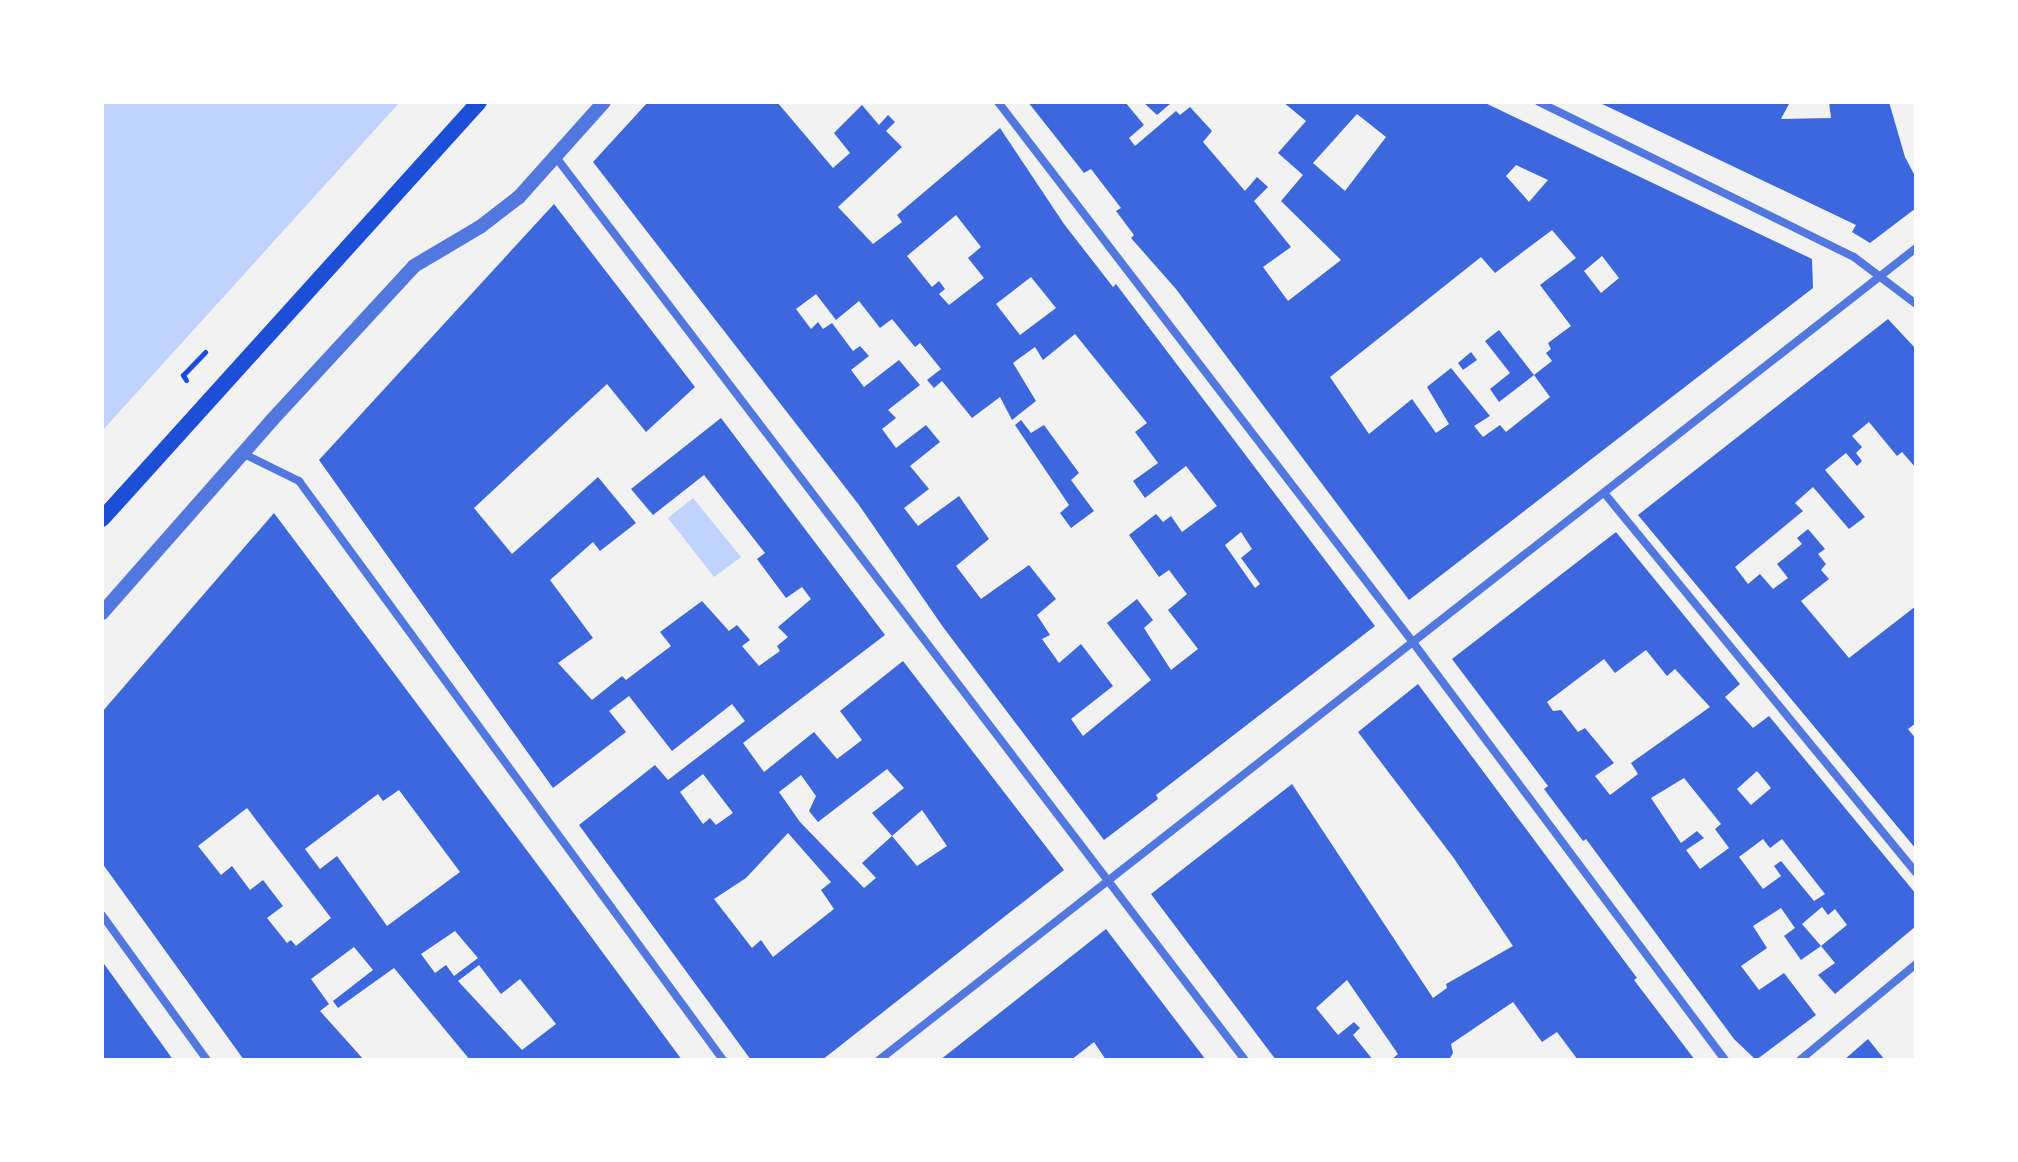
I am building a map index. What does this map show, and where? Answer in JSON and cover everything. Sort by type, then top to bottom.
[{"type":"main road","points":[[102,519],[479,102]]},
{"type":"street","points":[[102,613],[242,453],[414,266],[503,211],[604,102]]},
{"type":"street","points":[[998,102],[1412,641],[1725,1060]]},
{"type":"street","points":[[1539,102],[1854,257],[1916,304]]},
{"type":"street","points":[[555,156],[1245,1060]]},
{"type":"street","points":[[879,1060],[1916,248]]},
{"type":"street","points":[[242,453],[299,481],[723,1060]]},
{"type":"street","points":[[1605,494],[1916,872]]},
{"type":"street","points":[[102,915],[207,1060]]},
{"type":"street","points":[[1800,1060],[1916,964]]},
{"type":"water","points":[[102,102],[400,102],[102,431]]},
{"type":"water","points":[[693,498],[741,557],[714,577],[668,518]]},
{"type":"building","points":[[648,102],[777,102],[833,168],[850,153],[834,133],[862,105],[879,125],[888,115],[895,122],[886,131],[902,147],[838,207],[873,244],[902,222],[897,215],[1000,128],[1064,224],[1113,287],[1116,284],[1375,626],[1156,795],[1158,799],[1104,840],[943,627],[859,505],[593,162]],"holes":[[[956,215],[981,247],[968,258],[984,278],[949,305],[939,294],[945,289],[939,281],[932,287],[907,256]],[[1031,277],[1056,308],[1020,335],[996,304]],[[816,294],[836,320],[859,301],[880,328],[892,319],[915,347],[920,343],[941,369],[927,380],[934,388],[942,381],[972,418],[1000,397],[1012,420],[1036,401],[1013,363],[1035,347],[1043,360],[1075,334],[1147,423],[1135,432],[1158,463],[1133,481],[1145,498],[1186,466],[1217,506],[1182,532],[1171,516],[1163,522],[1156,514],[1129,535],[1159,577],[1169,570],[1187,594],[1168,610],[1198,649],[1171,670],[1144,628],[1153,620],[1137,599],[1107,623],[1151,680],[1083,736],[1071,719],[1113,686],[1081,644],[1059,663],[1042,639],[1050,635],[1037,615],[1056,599],[1029,565],[981,599],[956,566],[989,539],[959,496],[918,526],[904,508],[929,489],[910,466],[940,442],[926,425],[896,448],[882,429],[896,418],[888,410],[920,385],[899,360],[864,387],[851,370],[869,356],[860,346],[853,351],[832,323],[823,329],[818,322],[811,329],[796,309]],[[1241,532],[1252,549],[1241,558],[1260,584],[1255,588],[1225,545]]]},
{"type":"building","points":[[1028,102],[1125,102],[1144,125],[1129,138],[1135,146],[1176,111],[1180,115],[1190,107],[1212,131],[1203,142],[1245,191],[1257,177],[1268,187],[1254,201],[1291,247],[1263,267],[1288,301],[1341,260],[1281,201],[1303,175],[1278,153],[1306,121],[1283,102],[1483,102],[1812,259],[1813,288],[1409,600],[1176,289],[1131,238],[1134,235],[1116,211],[1121,208],[1091,169],[1084,173]],"holes":[[[1357,114],[1386,137],[1345,191],[1313,163]],[[1516,165],[1548,180],[1529,202],[1506,176]],[[1552,230],[1576,258],[1540,285],[1571,326],[1548,343],[1551,349],[1546,353],[1552,361],[1534,375],[1550,397],[1506,432],[1500,425],[1483,437],[1474,426],[1490,416],[1451,368],[1427,387],[1449,424],[1436,433],[1412,399],[1369,434],[1330,377],[1481,257],[1495,273]],[[1602,256],[1619,278],[1601,293],[1584,271]]]},
{"type":"building","points":[[1143,102],[1169,102],[1170,104],[1157,115]]},
{"type":"building","points":[[1598,102],[1790,102],[1781,119],[1831,118],[1829,102],[1889,102],[1905,157],[1916,178],[1916,208],[1870,243],[1852,232],[1856,225]]},
{"type":"building","points":[[554,204],[695,387],[646,432],[607,384],[474,508],[512,554],[598,477],[636,523],[600,551],[593,542],[550,580],[593,638],[558,663],[592,700],[622,676],[626,680],[671,646],[660,632],[702,601],[729,631],[737,625],[750,640],[742,646],[759,666],[780,651],[777,646],[788,637],[778,627],[811,599],[802,587],[786,598],[757,559],[765,553],[704,475],[653,515],[631,489],[721,418],[885,635],[743,743],[764,772],[814,732],[837,759],[862,740],[840,711],[903,661],[1064,870],[822,1060],[751,1060],[579,825],[655,765],[668,780],[745,721],[732,704],[672,751],[629,696],[609,711],[626,732],[553,788],[319,460]],"holes":[[[887,769],[904,788],[872,813],[892,836],[862,863],[876,878],[864,888],[800,822],[779,792],[801,775],[816,796],[809,811],[818,822]],[[703,774],[733,813],[716,825],[710,818],[703,824],[680,792]],[[922,810],[947,846],[917,866],[892,836]],[[788,833],[831,882],[821,890],[834,909],[773,957],[761,940],[752,948],[714,899],[746,878]]]},
{"type":"building","points":[[1888,319],[1916,349],[1916,468],[1902,452],[1897,456],[1869,422],[1852,436],[1862,447],[1856,453],[1862,461],[1857,466],[1846,453],[1825,470],[1865,517],[1849,529],[1813,487],[1795,503],[1803,511],[1735,567],[1748,584],[1760,574],[1773,589],[1788,578],[1777,564],[1802,544],[1797,538],[1808,529],[1825,549],[1818,554],[1826,564],[1821,570],[1829,579],[1801,601],[1849,658],[1916,606],[1916,723],[1908,729],[1916,739],[1916,849],[1638,515]]},
{"type":"building","points":[[1499,330],[1534,375],[1499,402],[1490,389],[1510,373],[1485,341]]},
{"type":"building","points":[[1471,352],[1477,360],[1463,370],[1458,363]]},
{"type":"building","points":[[1021,420],[1031,433],[1044,425],[1079,473],[1071,480],[1094,511],[1071,528],[1060,513],[1069,505],[1015,425]]},
{"type":"building","points":[[274,513],[682,1060],[470,1060],[394,968],[338,1008],[333,1001],[373,970],[354,947],[311,979],[329,1004],[320,1011],[364,1060],[244,1060],[102,863],[102,712]],"holes":[[[399,790],[460,872],[387,926],[337,856],[320,869],[305,849],[378,794],[383,801]],[[247,808],[331,918],[296,946],[291,940],[287,943],[267,918],[283,906],[263,880],[250,890],[232,866],[221,875],[198,846]],[[455,931],[478,958],[454,976],[446,965],[435,973],[421,954]],[[479,965],[501,994],[520,979],[556,1024],[522,1050],[458,981]]]},
{"type":"building","points":[[1616,532],[1740,684],[1725,697],[1753,728],[1769,716],[1916,894],[1916,926],[1835,994],[1818,975],[1835,963],[1821,946],[1801,960],[1784,936],[1795,928],[1781,908],[1753,926],[1767,948],[1741,966],[1759,990],[1784,973],[1816,1015],[1756,1060],[1734,1039],[1586,839],[1583,841],[1544,789],[1548,786],[1452,659]],"holes":[[[1646,650],[1667,676],[1675,669],[1710,707],[1631,763],[1638,774],[1610,795],[1595,776],[1614,763],[1585,728],[1578,732],[1561,710],[1553,711],[1547,702],[1604,659],[1615,673]],[[1757,771],[1771,788],[1751,805],[1737,789]],[[1684,778],[1721,824],[1715,829],[1729,848],[1700,869],[1686,850],[1704,838],[1697,831],[1681,843],[1651,798]],[[1763,839],[1770,848],[1782,839],[1825,894],[1814,901],[1781,861],[1774,866],[1781,876],[1763,889],[1739,857]],[[1822,907],[1828,915],[1835,909],[1847,925],[1821,946],[1802,924]]]},
{"type":"building","points":[[1418,684],[1695,1060],[1578,1060],[1557,1032],[1542,1042],[1513,1002],[1451,1044],[1453,1053],[1449,1060],[1391,1060],[1398,1054],[1347,980],[1316,1008],[1338,1035],[1354,1022],[1360,1028],[1353,1035],[1373,1060],[1276,1060],[1151,894],[1292,784],[1433,998],[1447,988],[1446,984],[1513,946],[1453,857],[1358,732]]},
{"type":"building","points":[[1106,929],[1206,1060],[1106,1060],[1094,1042],[1071,1060],[940,1060]]},
{"type":"building","points":[[102,961],[169,1054],[173,1060],[102,1060]]},
{"type":"building","points":[[1868,1039],[1885,1060],[1844,1060]]}]
